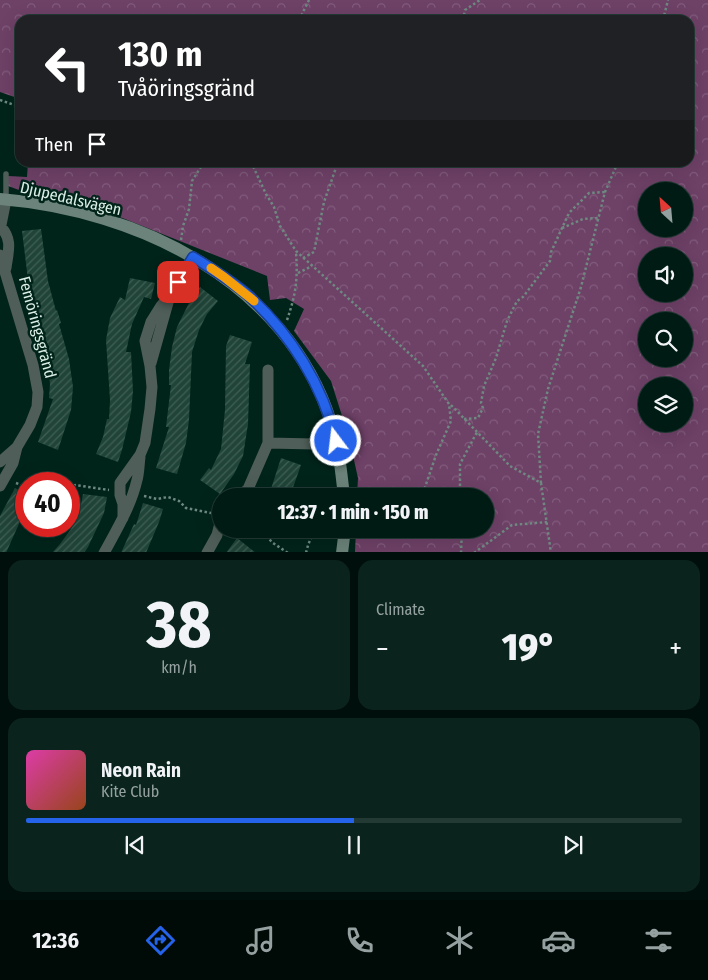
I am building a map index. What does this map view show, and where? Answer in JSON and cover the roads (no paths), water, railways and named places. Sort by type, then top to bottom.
[{"type":"street","name":"Femöringsgränd","points":[[3,200],[1,228],[8,234],[9,249],[6,271]]},
{"type":"street","name":"Djupedalsvägen","points":[[3,200],[52,207],[100,218],[130,228],[178,248],[224,277],[249,296],[280,328],[299,354],[314,380],[331,422],[336,441],[343,488]]},
{"type":"street","name":"Femöringsgränd","points":[[0,255],[33,365],[38,392],[37,407],[17,447],[13,463],[0,486]]},
{"type":"street","points":[[104,552],[123,518],[138,480],[140,455],[145,443],[150,409],[152,387],[150,366],[169,297],[193,257]]},
{"type":"street","points":[[247,488],[268,443],[268,370]]},
{"type":"street","points":[[268,443],[315,444],[336,441]]},
{"type":"street","name":"Femöringsgränd","points":[[0,462],[17,447]]},
{"type":"street","points":[[208,552],[217,538]]},
{"type":"street","points":[[342,552],[344,538]]},
{"type":"lane","points":[[3,200],[6,174]]}]
